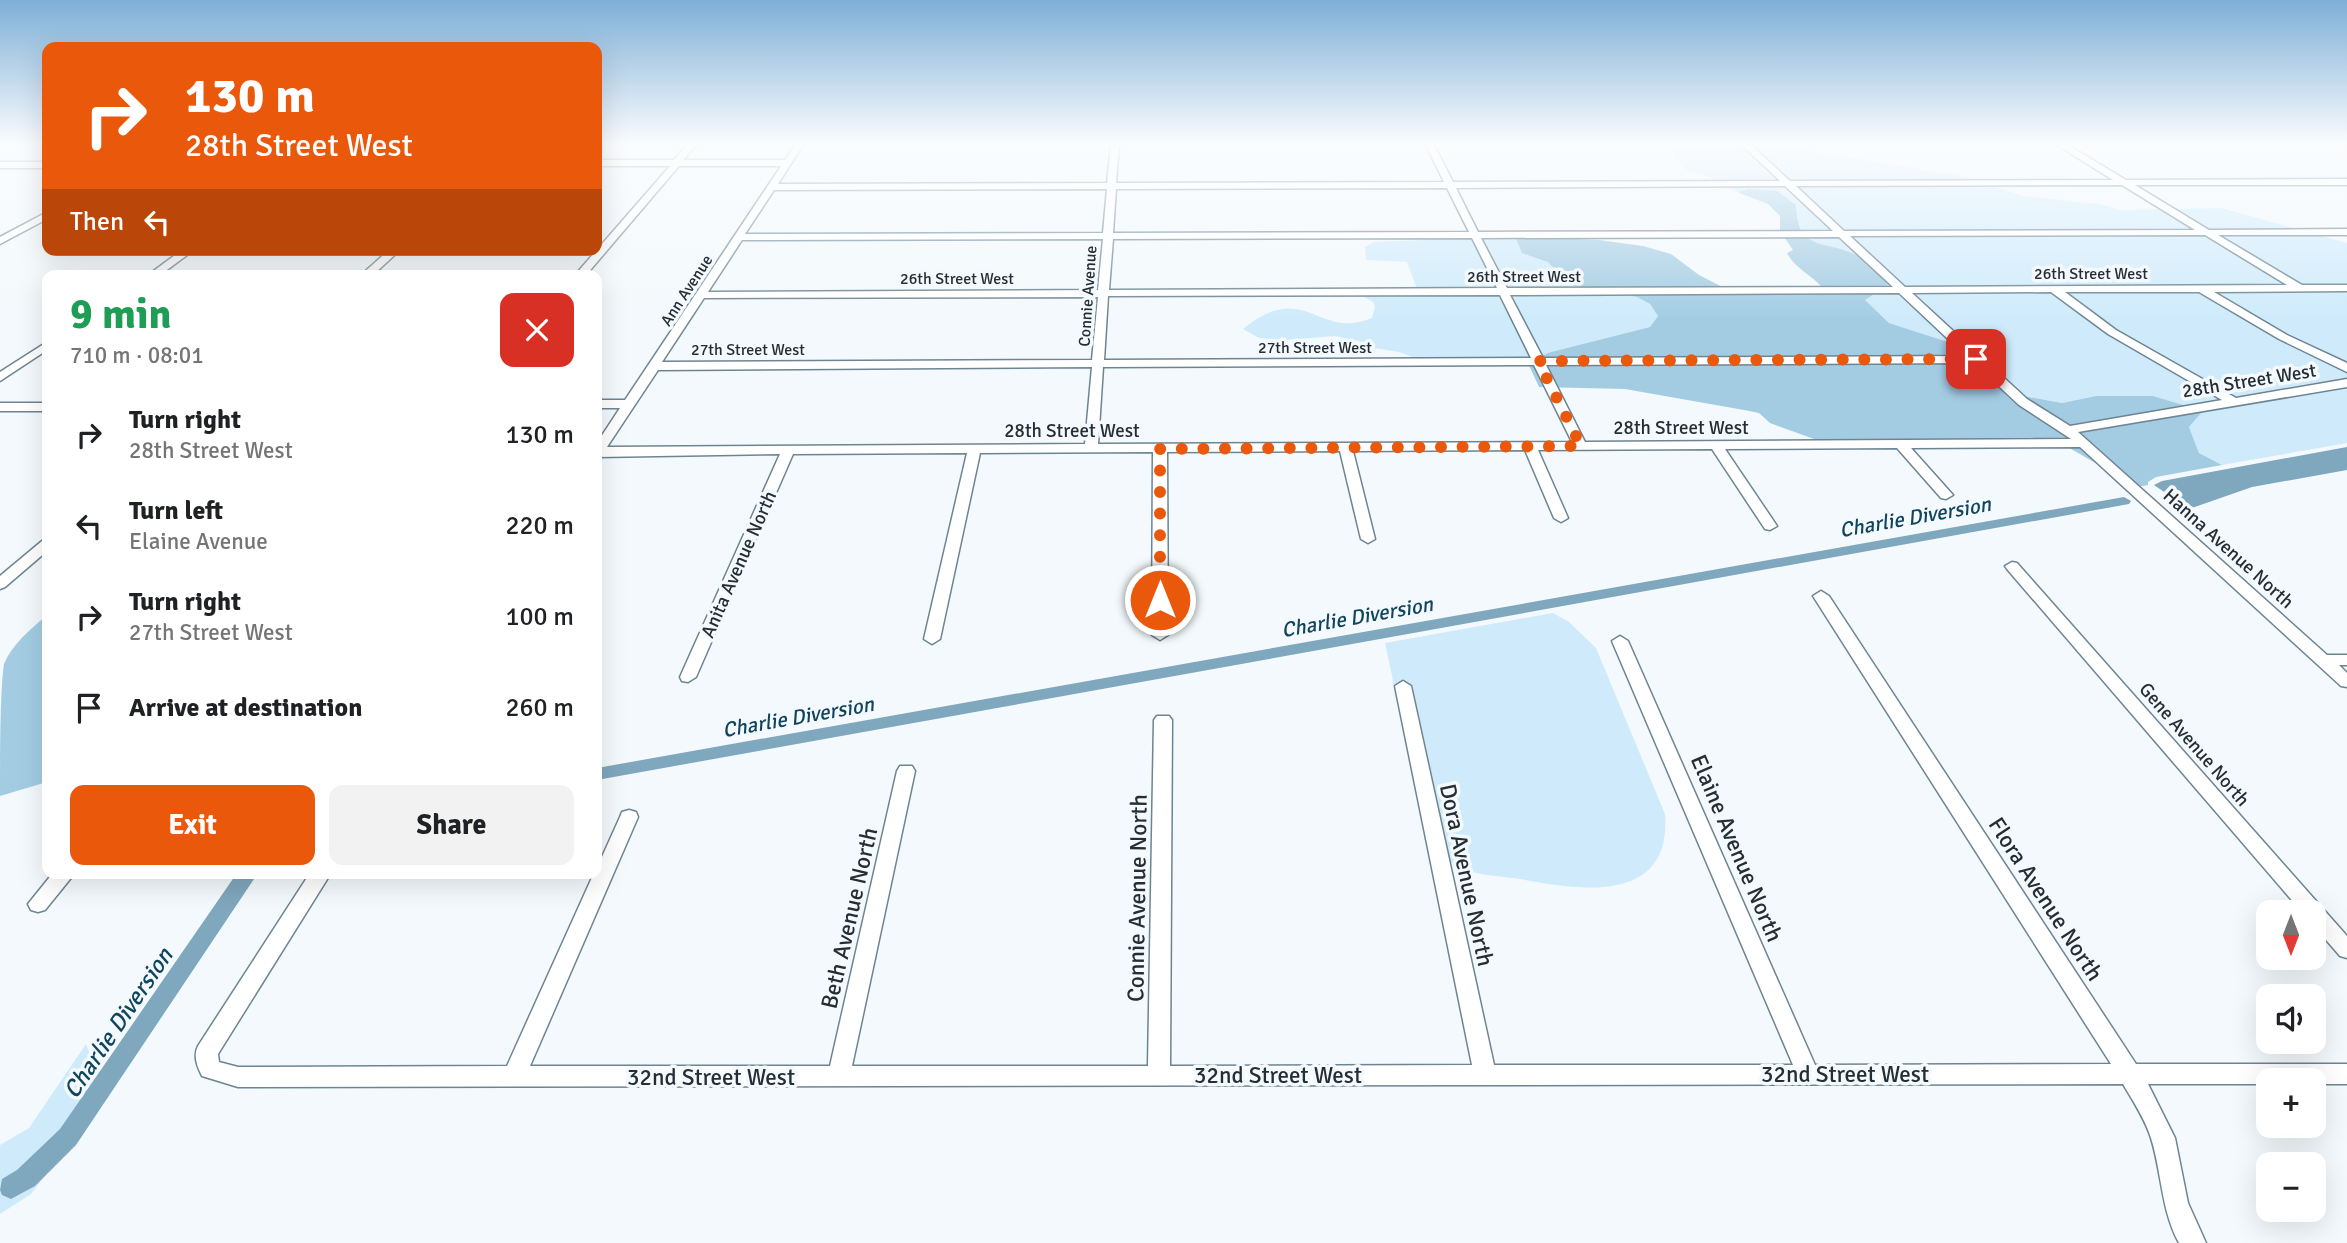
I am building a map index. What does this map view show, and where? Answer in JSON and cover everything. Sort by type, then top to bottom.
[{"type":"street","points":[[602,250],[642,203]]},
{"type":"street","name":"Ann Avenue","points":[[602,444],[761,203]]},
{"type":"street","name":"Connie Avenue","points":[[1091,449],[1111,203]]},
{"type":"street","points":[[1459,203],[1581,446]]},
{"type":"street","points":[[1808,203],[2032,409],[2068,430],[2083,443]]},
{"type":"street","points":[[2156,203],[2299,288]]},
{"type":"street","points":[[0,241],[42,218]]},
{"type":"street","points":[[739,237],[2347,232]]},
{"type":"street","points":[[160,270],[180,256]]},
{"type":"street","points":[[372,270],[388,256]]},
{"type":"street","points":[[584,270],[596,256]]},
{"type":"street","name":"26th Street West","points":[[701,295],[2347,288]]},
{"type":"street","points":[[2053,289],[2141,349],[2234,402]]},
{"type":"street","points":[[2202,289],[2283,337],[2347,369]]},
{"type":"street","points":[[0,377],[42,348]]},
{"type":"street","name":"27th Street West","points":[[655,366],[1976,359]]},
{"type":"street","name":"28th Street West","points":[[2068,430],[2347,383]]},
{"type":"street","points":[[602,404],[629,404]]},
{"type":"street","points":[[0,407],[42,407]]},
{"type":"street","name":"28th Street West","points":[[602,452],[2083,443]]},
{"type":"street","name":"Hanna Avenue North","points":[[2083,443],[2347,682]]},
{"type":"street","points":[[1901,445],[1946,495]]},
{"type":"street","points":[[1716,446],[1770,526]]},
{"type":"street","points":[[1346,447],[1368,539]]},
{"type":"street","points":[[1530,447],[1561,518]]},
{"type":"street","points":[[932,639],[974,449]]},
{"type":"street","points":[[1160,449],[1160,635]]},
{"type":"street","name":"Anita Avenue North","points":[[688,677],[788,450]]},
{"type":"street","points":[[0,584],[42,548]]},
{"type":"street","name":"Gene Avenue North","points":[[2012,566],[2347,950]]},
{"type":"street","name":"Flora Avenue North","points":[[1821,596],[2130,1074],[2154,1116],[2164,1140],[2175,1207],[2193,1243]]},
{"type":"street","name":"Elaine Avenue North","points":[[1620,641],[1808,1074]]},
{"type":"street","points":[[2323,660],[2347,660]]},
{"type":"street","name":"Dora Avenue North","points":[[1403,686],[1485,1074]]},
{"type":"street","name":"Connie Avenue North","points":[[1159,1075],[1163,720]]},
{"type":"street","name":"Beth Avenue North","points":[[839,1076],[906,771]]},
{"type":"street","points":[[602,878],[629,817]]},
{"type":"street","points":[[38,904],[60,879]]},
{"type":"street","name":"32nd Street West","points":[[317,879],[206,1052],[210,1069],[238,1077],[2347,1074]]},
{"type":"street","points":[[514,1076],[601,879]]},
{"type":"shaded area","points":[[1765,203],[1793,203],[1802,231],[1807,238],[1856,255],[1874,268],[1888,285],[1865,300],[1889,323],[1954,344],[2018,395],[2062,403],[2096,396],[2153,396],[2203,411],[2189,427],[2199,453],[2222,465],[2156,477],[2148,482],[2148,485],[2137,487],[2059,442],[2046,439],[1921,443],[1814,439],[1770,423],[1759,413],[1744,410],[1625,389],[1539,387],[1527,361],[1551,352],[1650,327],[1658,316],[1650,304],[1637,297],[1570,285],[1548,262],[1522,253],[1515,236],[1599,240],[1643,246],[1671,254],[1699,275],[1732,292],[1828,294],[1827,287],[1822,287],[1790,258],[1787,253],[1793,250],[1780,231],[1780,216]]},
{"type":"shaded area","points":[[1790,203],[2089,203],[2121,210],[2221,208],[2347,243],[2347,443],[2222,465],[2199,453],[2189,427],[2203,411],[2096,396],[2062,403],[2018,395],[1954,344],[1889,323],[1865,300],[1871,294],[1854,254],[1813,242],[1801,228],[1796,205]]},
{"type":"shaded area","points":[[1515,236],[1549,262],[1570,285],[1637,297],[1650,304],[1658,316],[1650,327],[1551,352],[1527,361],[1423,361],[1335,336],[1285,340],[1259,338],[1243,329],[1264,315],[1282,309],[1297,309],[1338,322],[1353,323],[1372,318],[1375,307],[1373,302],[1357,293],[1418,292],[1407,262],[1366,260],[1365,247],[1374,242]]},
{"type":"shaded area","points":[[2347,447],[2347,470],[2252,487],[2189,509],[2154,485],[2162,481]]},
{"type":"shaded area","points":[[1553,613],[1569,622],[1596,648],[1665,814],[1663,843],[1654,864],[1638,877],[1618,885],[1569,887],[1475,873],[1444,857],[1425,830],[1385,643]]},
{"type":"shaded area","points":[[42,619],[42,783],[0,796],[4,664],[28,631]]},
{"type":"shaded area","points":[[86,1044],[106,1095],[31,1194],[0,1214],[0,1145],[29,1128]]},
{"type":"waterway","name":"Charlie Diversion","points":[[602,773],[2124,501]]},
{"type":"waterway","name":"Charlie Diversion","points":[[11,1187],[26,1178],[68,1137],[244,879]]},
{"type":"route","points":[[1160,600],[1160,449],[1581,446],[1538,361],[1976,359]]}]
